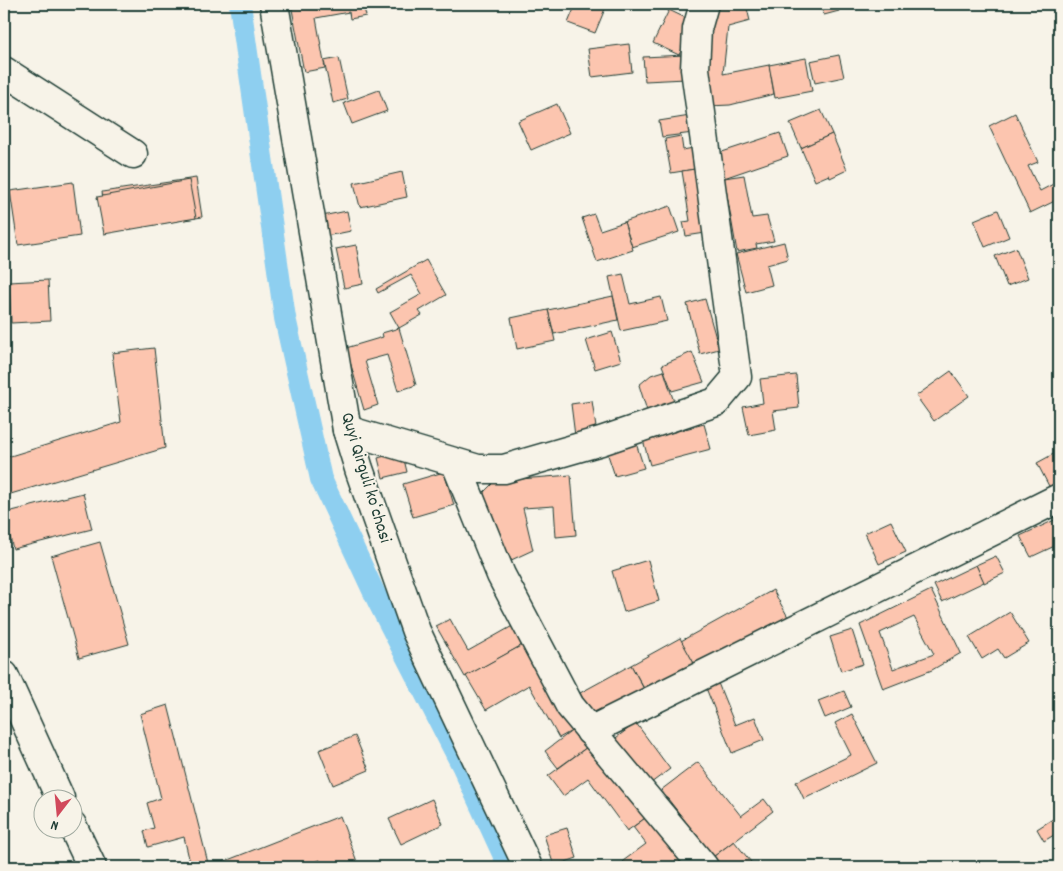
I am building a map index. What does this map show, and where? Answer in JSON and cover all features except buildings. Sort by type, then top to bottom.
[{"type":"street","name":"Quyi Qirguli koʻchasi","points":[[274,4],[347,430],[416,631],[528,867]]},
{"type":"street","points":[[347,430],[456,464],[478,469],[504,469],[601,441],[716,402],[736,377],[695,69],[697,29],[704,4]]},
{"type":"street","points":[[4,71],[133,154]]},
{"type":"street","points":[[456,464],[501,575],[570,706],[704,867]]},
{"type":"street","points":[[590,731],[1059,498]]},
{"type":"street","points":[[4,675],[55,788]]},
{"type":"street","points":[[78,838],[92,867]]},
{"type":"waterway","points":[[240,4],[285,318],[321,479],[379,603],[462,765],[509,867]]}]
